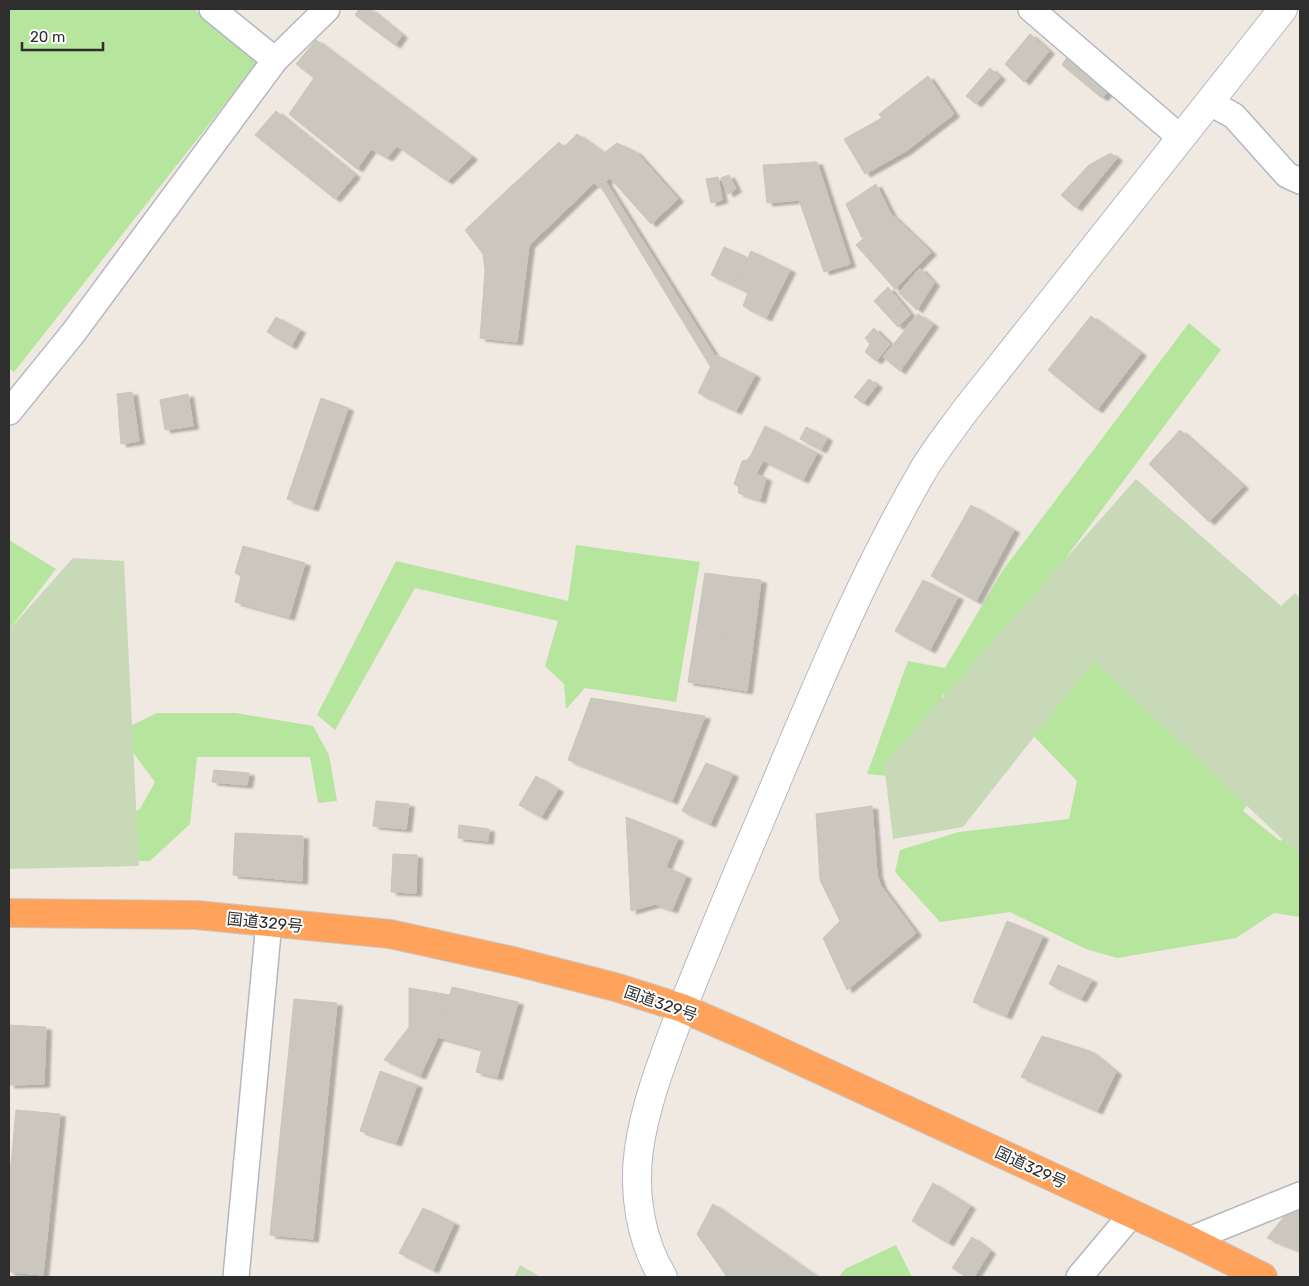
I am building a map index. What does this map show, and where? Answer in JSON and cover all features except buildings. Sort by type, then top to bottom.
[{"type":"highway","name":"国道329号","points":[[9,913],[196,915],[390,934],[594,981],[682,1008],[935,1122],[1189,1240],[1263,1277]]},
{"type":"street","points":[[212,9],[275,60]]},
{"type":"street","points":[[11,404],[74,332],[275,60],[327,9]]},
{"type":"street","points":[[1031,9],[1181,138]]},
{"type":"street","points":[[663,1277],[650,1253],[642,1225],[638,1194],[639,1151],[653,1088],[682,1008],[848,618],[888,533],[922,471],[999,367],[1283,9]]},
{"type":"street","points":[[1209,102],[1234,116],[1287,175],[1300,181]]},
{"type":"street","points":[[236,1277],[269,922]]},
{"type":"street","points":[[1189,1240],[1300,1195]]},
{"type":"street","points":[[1079,1277],[1132,1214]]},
{"type":"green space","points":[[9,9],[194,9],[258,62],[14,372],[9,368]]},
{"type":"green space","points":[[1189,323],[1221,350],[1036,598],[1266,776],[1243,811],[1280,841],[1300,831],[1300,917],[1274,913],[1236,938],[1117,958],[1086,949],[1010,912],[940,922],[895,872],[900,850],[959,832],[1069,819],[1077,781],[996,697],[943,695],[919,779],[867,774],[908,661],[945,668],[1003,570]]},
{"type":"green space","points":[[1136,479],[1281,606],[1295,593],[1300,598],[1300,853],[1298,854],[1094,661],[963,827],[893,839],[884,764]]},
{"type":"green space","points":[[9,540],[56,569],[9,630]]},
{"type":"green space","points":[[576,545],[700,562],[676,702],[585,688],[566,709],[564,684],[545,666],[558,621],[415,588],[335,730],[317,715],[396,561],[568,601]]},
{"type":"green space","points":[[73,558],[124,561],[139,866],[9,869],[9,630]]},
{"type":"green space","points":[[157,713],[236,713],[313,726],[329,755],[337,801],[318,803],[310,757],[197,757],[190,824],[150,861],[71,860],[65,851],[140,809],[155,782],[118,732]]},
{"type":"green space","points":[[896,1245],[912,1277],[839,1277],[845,1269]]},
{"type":"green space","points":[[520,1265],[541,1277],[514,1277]]}]
